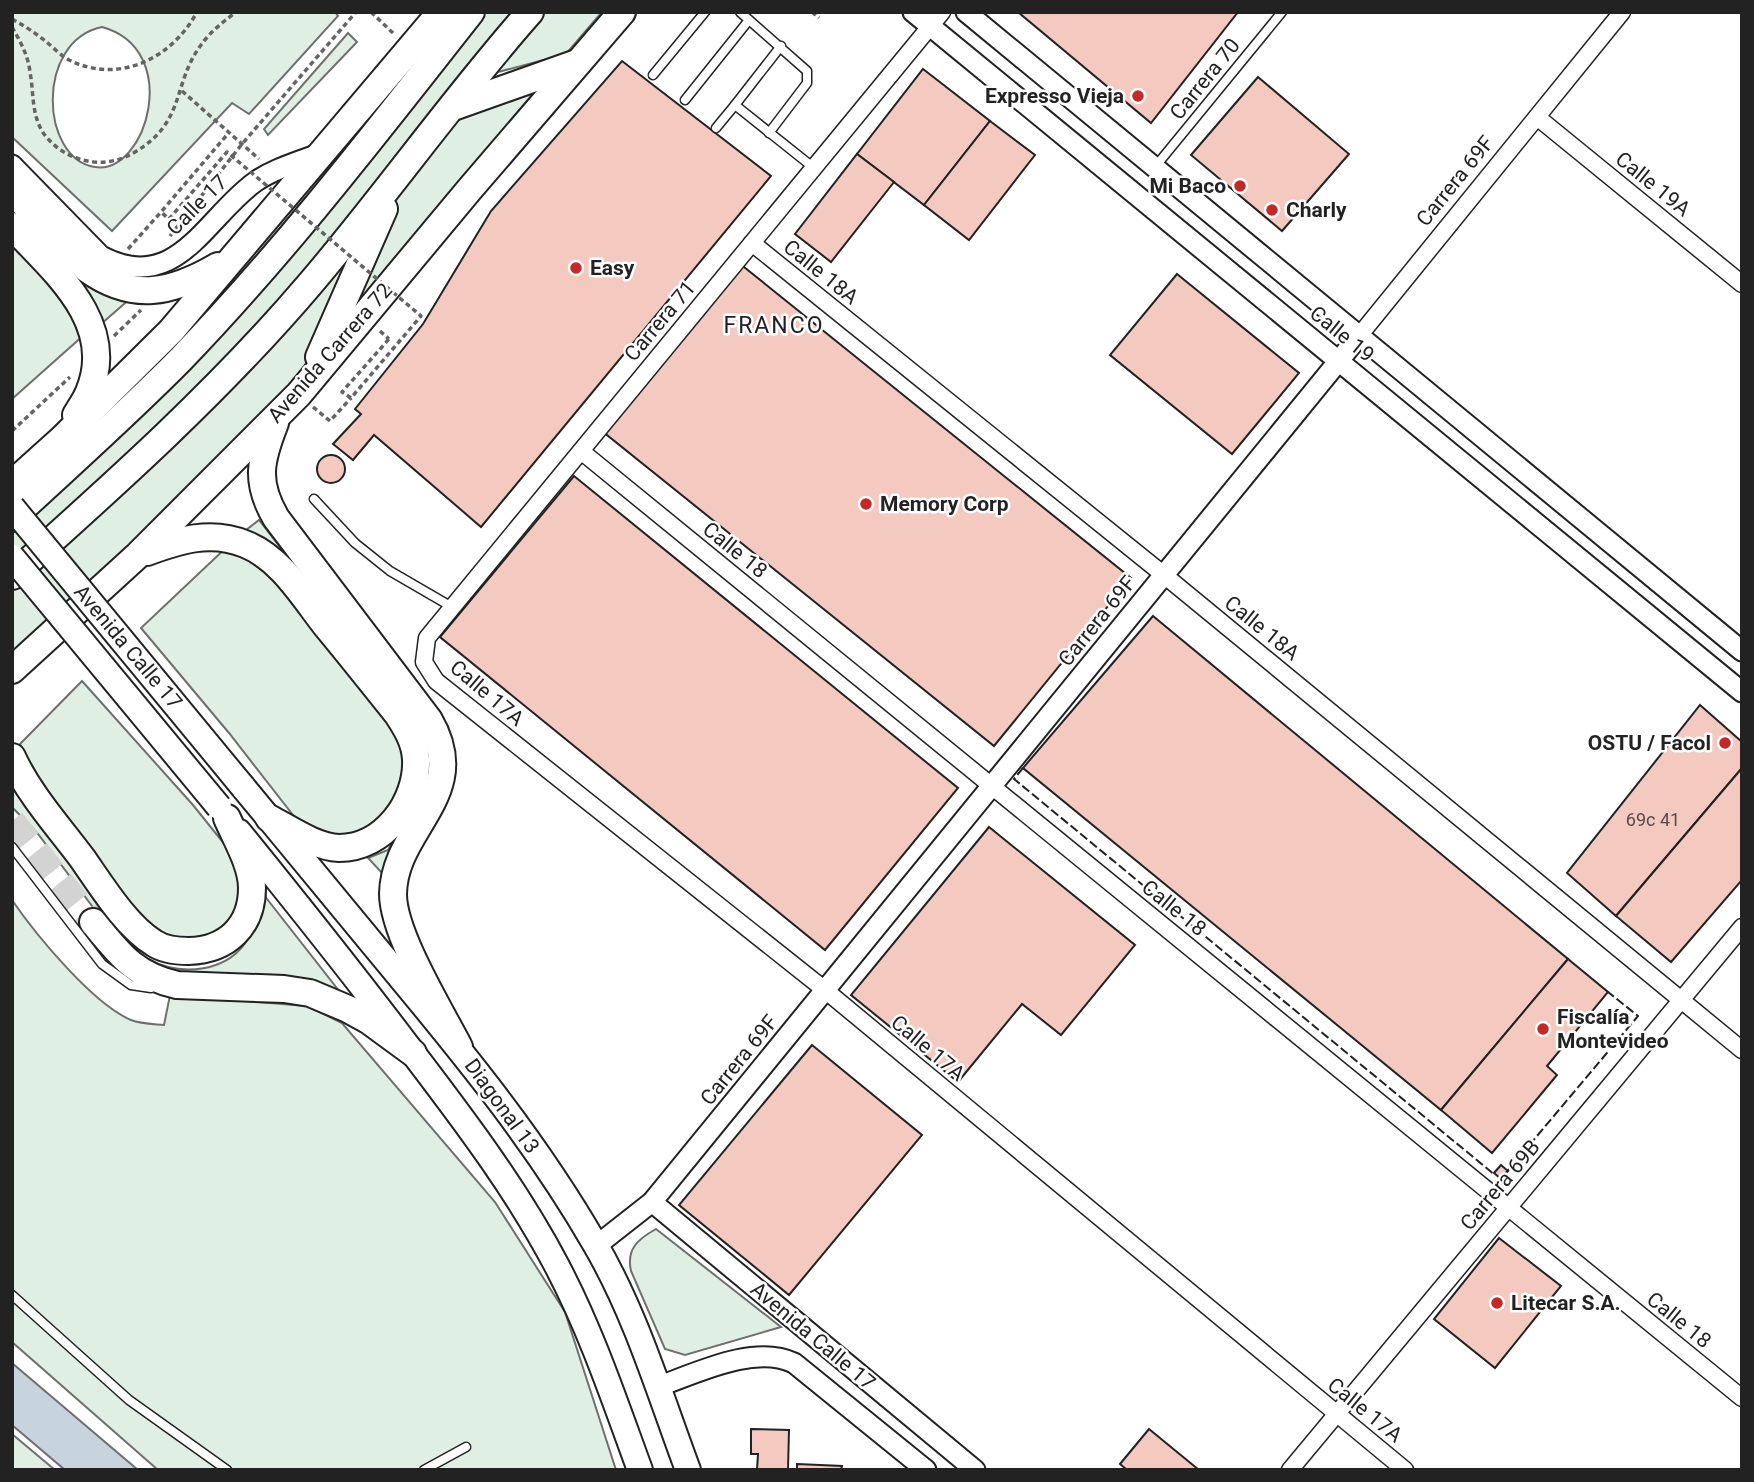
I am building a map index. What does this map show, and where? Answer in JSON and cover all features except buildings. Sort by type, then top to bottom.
[{"type":"highway","points":[[12,518],[134,405],[216,321],[282,247],[471,12]]},
{"type":"highway","points":[[12,576],[208,395],[309,285],[530,12]]},
{"type":"highway","name":"Avenida Carrera 72","points":[[12,690],[21,662],[138,555],[307,384],[622,12]]},
{"type":"highway","points":[[12,484],[62,439],[171,331],[438,16]]},
{"type":"highway","points":[[404,97],[438,16]]},
{"type":"highway","points":[[453,107],[580,62]]},
{"type":"highway","points":[[307,384],[397,178]]},
{"type":"highway","points":[[12,191],[87,269],[119,286],[153,291],[177,287],[234,257]]},
{"type":"highway","points":[[12,226],[77,298],[94,333],[95,360],[89,392],[62,439]]},
{"type":"highway","points":[[278,415],[264,449],[261,472],[267,502],[276,518],[429,720],[441,744],[443,754],[440,781],[427,813],[400,859],[393,894],[403,937],[459,1047]]},
{"type":"highway","points":[[138,555],[180,540],[201,537],[223,538],[245,544],[260,552],[286,575],[398,715],[411,737],[416,758],[415,779],[398,816],[372,840],[356,846],[337,848],[317,843],[269,818]]},
{"type":"highway","points":[[12,757],[26,783],[117,905],[155,945],[176,951],[203,951],[218,946],[231,939],[244,924],[248,914],[253,884],[223,812]]},
{"type":"highway","points":[[93,922],[121,956],[140,973],[177,985],[284,989],[310,993],[368,1020],[413,1053]]},
{"type":"main road","name":"Avenida Calle 17","points":[[12,507],[243,787]]},
{"type":"main road","name":"Avenida Calle 17","points":[[12,557],[223,812]]},
{"type":"main road","name":"Diagonal 13","points":[[243,787],[459,1047],[526,1134],[596,1246],[638,1336],[688,1470]]},
{"type":"main road","name":"Diagonal 13","points":[[223,812],[351,971],[511,1189],[558,1268],[599,1359],[640,1470]]},
{"type":"street","name":"Calle 19","points":[[913,12],[937,19],[1339,361],[1742,692]]},
{"type":"street","name":"Calle 19","points":[[966,12],[1742,651]]},
{"type":"street","name":"Carrera 69F","points":[[596,1246],[652,1202],[1622,12]]},
{"type":"street","name":"Carrera 71","points":[[424,663],[427,638],[937,19]]},
{"type":"street","name":"Calle 19A","points":[[1537,117],[1742,284]]},
{"type":"street","name":"Calle 17","points":[[12,165],[91,248],[115,264],[139,267],[158,265],[182,254],[248,188],[273,172],[323,152]]},
{"type":"street","name":"Calle 18A","points":[[752,243],[1164,575],[1742,1050]]},
{"type":"street","name":"Calle 18","points":[[581,451],[1742,1398]]},
{"type":"street","name":"Calle 17A","points":[[424,663],[436,681],[825,990],[1405,1470]]},
{"type":"street","name":"Carrera 69B","points":[[1290,1470],[1742,928]]},
{"type":"street","name":"Avenida Calle 17","points":[[652,1202],[975,1470]]},
{"type":"street","name":"Avenida Calle 17","points":[[657,1387],[743,1358],[766,1355],[782,1357],[794,1363],[926,1470]]},
{"type":"lane","points":[[653,75],[705,12]]},
{"type":"lane","points":[[740,12],[781,46],[807,71],[809,77],[769,133]]},
{"type":"lane","name":"Carrera 70","points":[[1154,167],[1282,12]]},
{"type":"lane","points":[[685,100],[750,20]]},
{"type":"lane","points":[[716,128],[781,46]]},
{"type":"lane","points":[[735,105],[814,168]]},
{"type":"lane","points":[[314,499],[355,543],[390,571],[452,607]]},
{"type":"lane","points":[[12,847],[102,964],[115,975],[131,985],[148,988],[177,985]]},
{"type":"lane","points":[[12,1295],[129,1400],[228,1470]]},
{"type":"lane","points":[[424,1470],[466,1447]]},
{"type":"path","points":[[12,19],[37,34],[70,60],[108,69],[138,65],[162,53],[178,40],[197,12]]},
{"type":"path","points":[[12,27],[27,57],[38,123],[52,143],[73,156],[110,162],[146,146],[168,122],[182,91],[187,71],[200,46],[236,12]]},
{"type":"path","points":[[372,12],[409,50]]},
{"type":"path","points":[[812,12],[819,18]]},
{"type":"path","points":[[182,91],[228,135],[273,172]]},
{"type":"path","points":[[141,233],[228,135]]},
{"type":"path","points":[[161,212],[169,219],[227,152],[421,316],[330,421]]},
{"type":"path","points":[[351,398],[342,392],[389,339]]},
{"type":"green space","points":[[12,12],[335,12],[338,16],[249,114],[232,103],[112,231],[12,137]],"holes":[[[102,27],[127,40],[142,59],[149,83],[148,108],[141,132],[129,152],[114,164],[95,167],[77,159],[63,144],[55,123],[53,99],[56,75],[65,54],[80,37]]]},
{"type":"green space","points":[[484,12],[522,12],[370,196],[203,387],[12,563],[12,530],[352,176]]},
{"type":"green space","points":[[542,12],[602,12],[566,54],[487,75]]},
{"type":"green space","points":[[348,33],[357,42],[268,135],[264,129]]},
{"type":"green space","points":[[543,82],[356,306],[401,181],[463,115]]},
{"type":"green space","points":[[12,206],[132,297],[101,324],[12,217]]},
{"type":"green space","points":[[363,232],[300,377],[139,537],[12,653],[12,587]]},
{"type":"green space","points":[[12,239],[44,271],[85,334],[12,399]]},
{"type":"green space","points":[[259,520],[411,716],[429,757],[429,781],[424,800],[382,873],[368,858],[388,850],[417,799],[422,758],[241,534]]},
{"type":"green space","points":[[230,544],[267,566],[396,731],[404,753],[404,773],[398,800],[370,828],[347,835],[321,836],[300,824],[229,733],[141,628]]},
{"type":"green space","points":[[82,681],[193,805],[234,856],[243,880],[233,920],[216,938],[169,941],[131,911],[33,773],[20,744]]},
{"type":"green space","points":[[12,788],[131,945],[148,959],[161,965],[189,969],[217,965],[229,958],[249,937],[260,890],[343,996],[176,975],[125,950],[38,834],[12,807]]},
{"type":"green space","points":[[12,900],[66,967],[100,999],[131,1020],[164,1025],[170,995],[307,1006],[342,1023],[495,1202],[565,1312],[616,1470],[158,1470],[12,1342]]},
{"type":"green space","points":[[656,1229],[781,1327],[685,1355],[665,1349],[630,1263],[635,1246]]},
{"type":"green space","points":[[12,1434],[55,1470],[12,1470]]},
{"type":"shaded area","points":[[12,1363],[138,1470],[65,1470],[12,1425]]},
{"type":"tunnel","points":[[12,821],[93,922]]},
{"type":"fence","points":[[1023,768],[1014,779],[1495,1175]]},
{"type":"fence","points":[[1505,1174],[1638,1016],[1608,992]]},
{"type":"place","name":"Expresso Vieja","points":[[1138,96]]},
{"type":"place","name":"Mi Baco","points":[[1240,186]]},
{"type":"place","name":"Charly","points":[[1272,210]]},
{"type":"place","name":"Easy","points":[[576,268]]},
{"type":"place","name":"Memory Corp","points":[[866,504]]},
{"type":"place","name":"OSTU / Facol","points":[[1725,743]]},
{"type":"place","name":"Fiscalía Montevideo","points":[[1543,1029]]},
{"type":"place","name":"Litecar S.A.","points":[[1497,1303]]},
{"type":"district","name":"FRANCO","points":[[774,325]]}]
